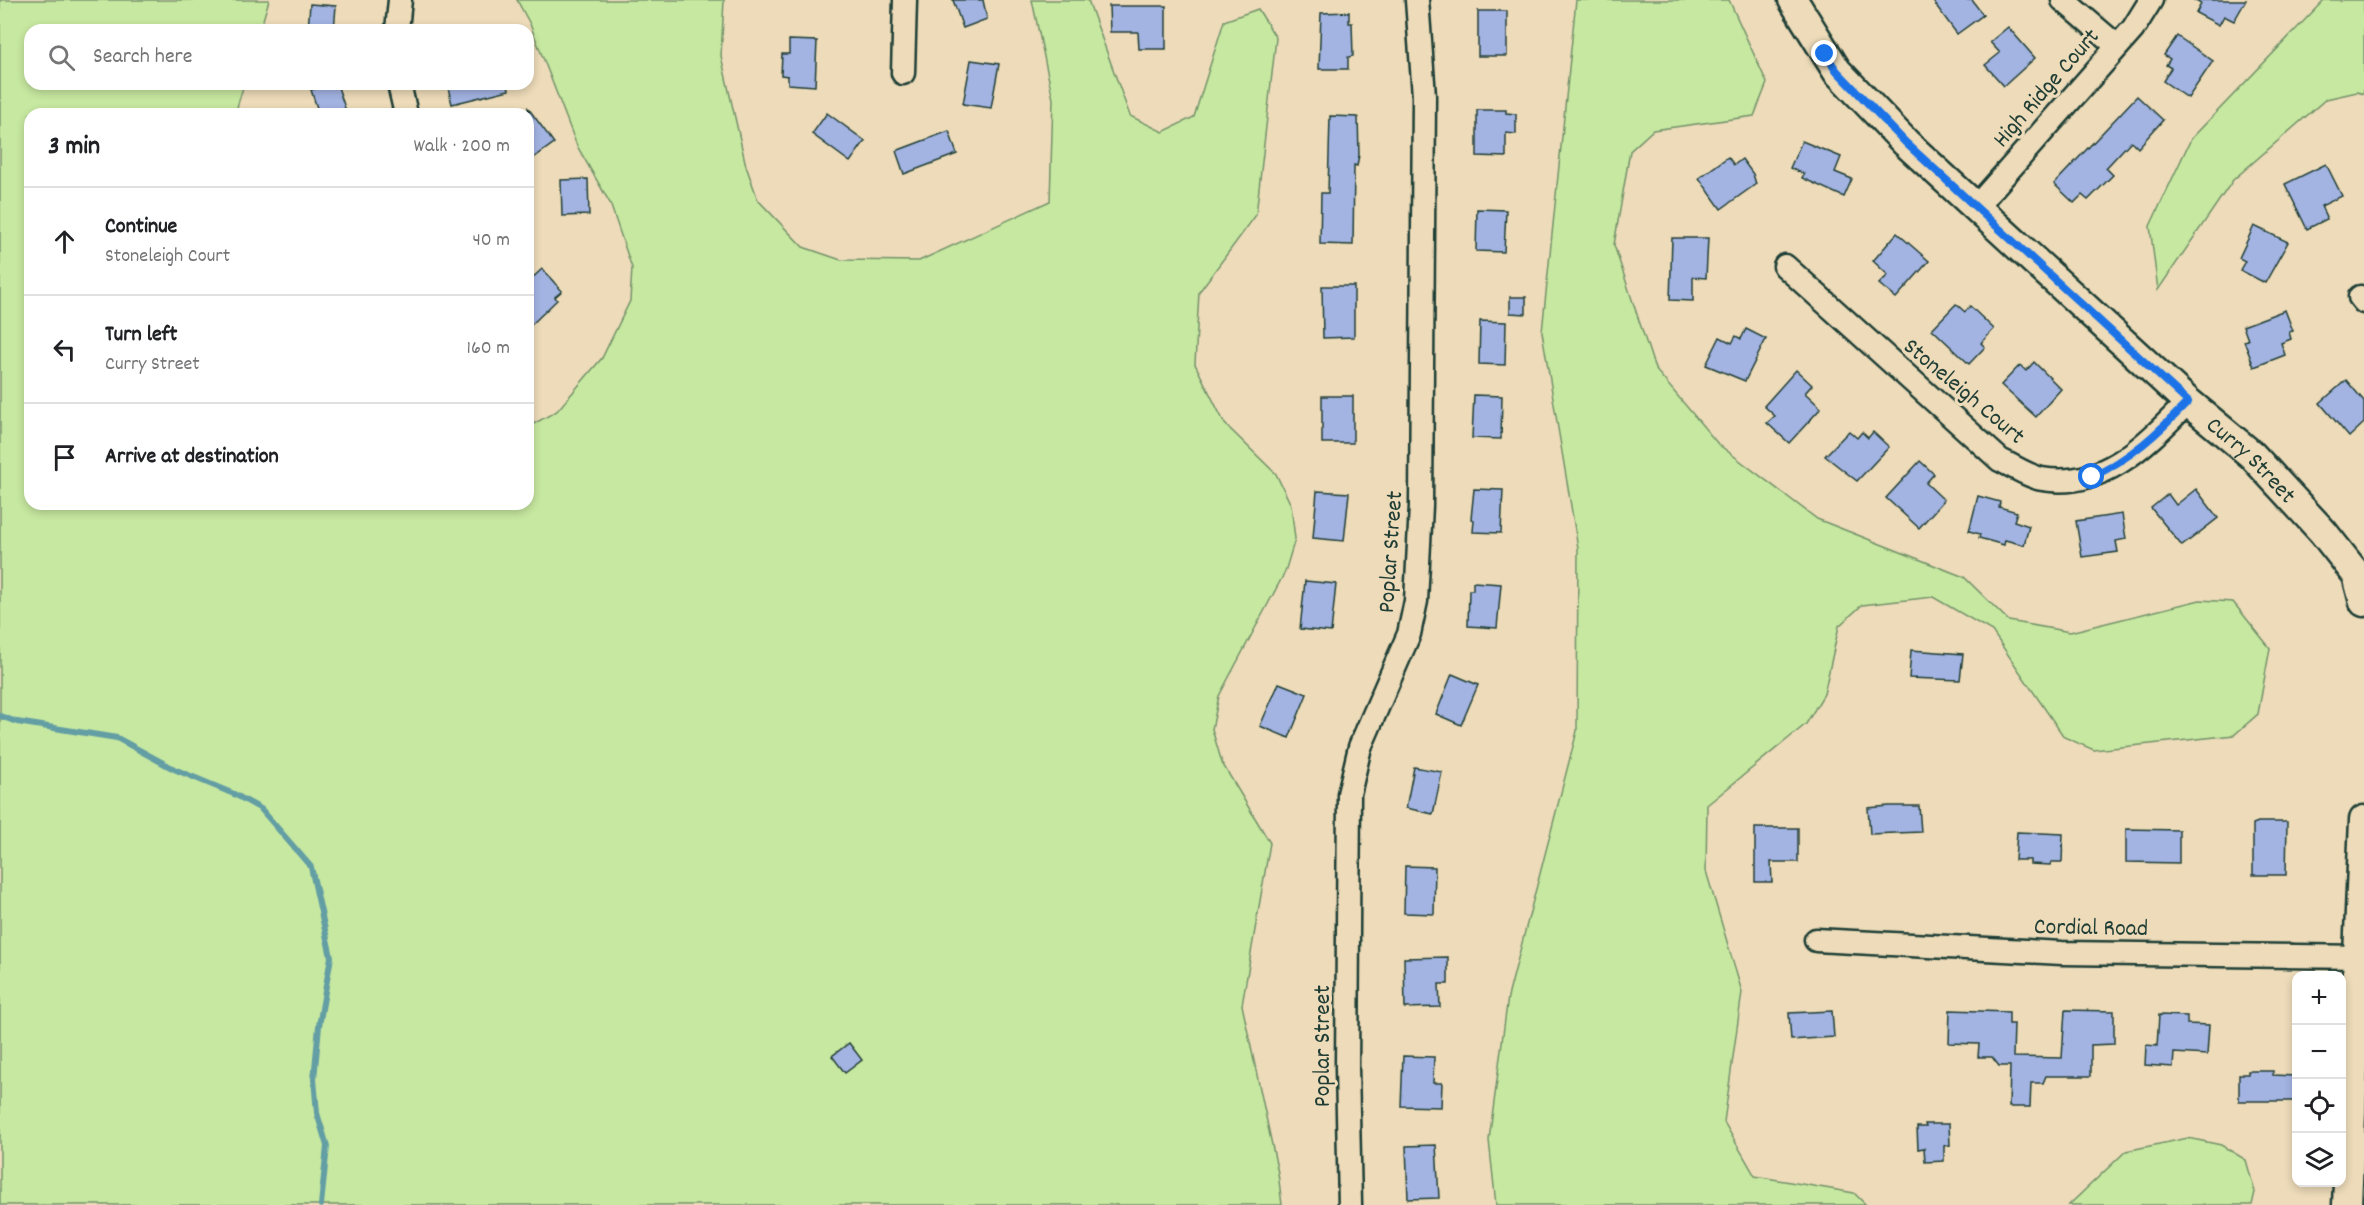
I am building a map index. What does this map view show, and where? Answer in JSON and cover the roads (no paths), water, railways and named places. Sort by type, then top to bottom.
[{"type":"street","points":[[398,24],[400,0]]},
{"type":"street","points":[[903,73],[905,0]]},
{"type":"street","name":"Poplar Street","points":[[1350,1205],[1347,1068],[1349,794],[1360,747],[1409,634],[1417,577],[1420,506],[1424,96],[1417,0]]},
{"type":"street","name":"Curry Street","points":[[1792,0],[1837,71],[1906,143],[2188,402],[2252,455],[2323,532],[2356,575],[2363,596]]},
{"type":"street","points":[[2063,0],[2116,46]]},
{"type":"street","name":"High Ridge Court","points":[[1976,207],[2133,29],[2151,0]]},
{"type":"street","points":[[400,90],[405,108]]},
{"type":"street","name":"Stoneleigh Court","points":[[1785,266],[2000,460],[2040,479],[2064,481],[2092,477],[2118,464],[2146,445],[2188,402]]},
{"type":"street","points":[[2347,1205],[2361,957],[2364,820]]},
{"type":"street","name":"Cordial Road","points":[[1816,940],[2062,953],[2361,957]]},
{"type":"waterway","points":[[0,716],[17,722],[117,738],[174,769],[234,794],[261,809],[311,867],[331,957],[319,1026],[314,1079],[317,1113],[327,1146],[321,1205]]}]
